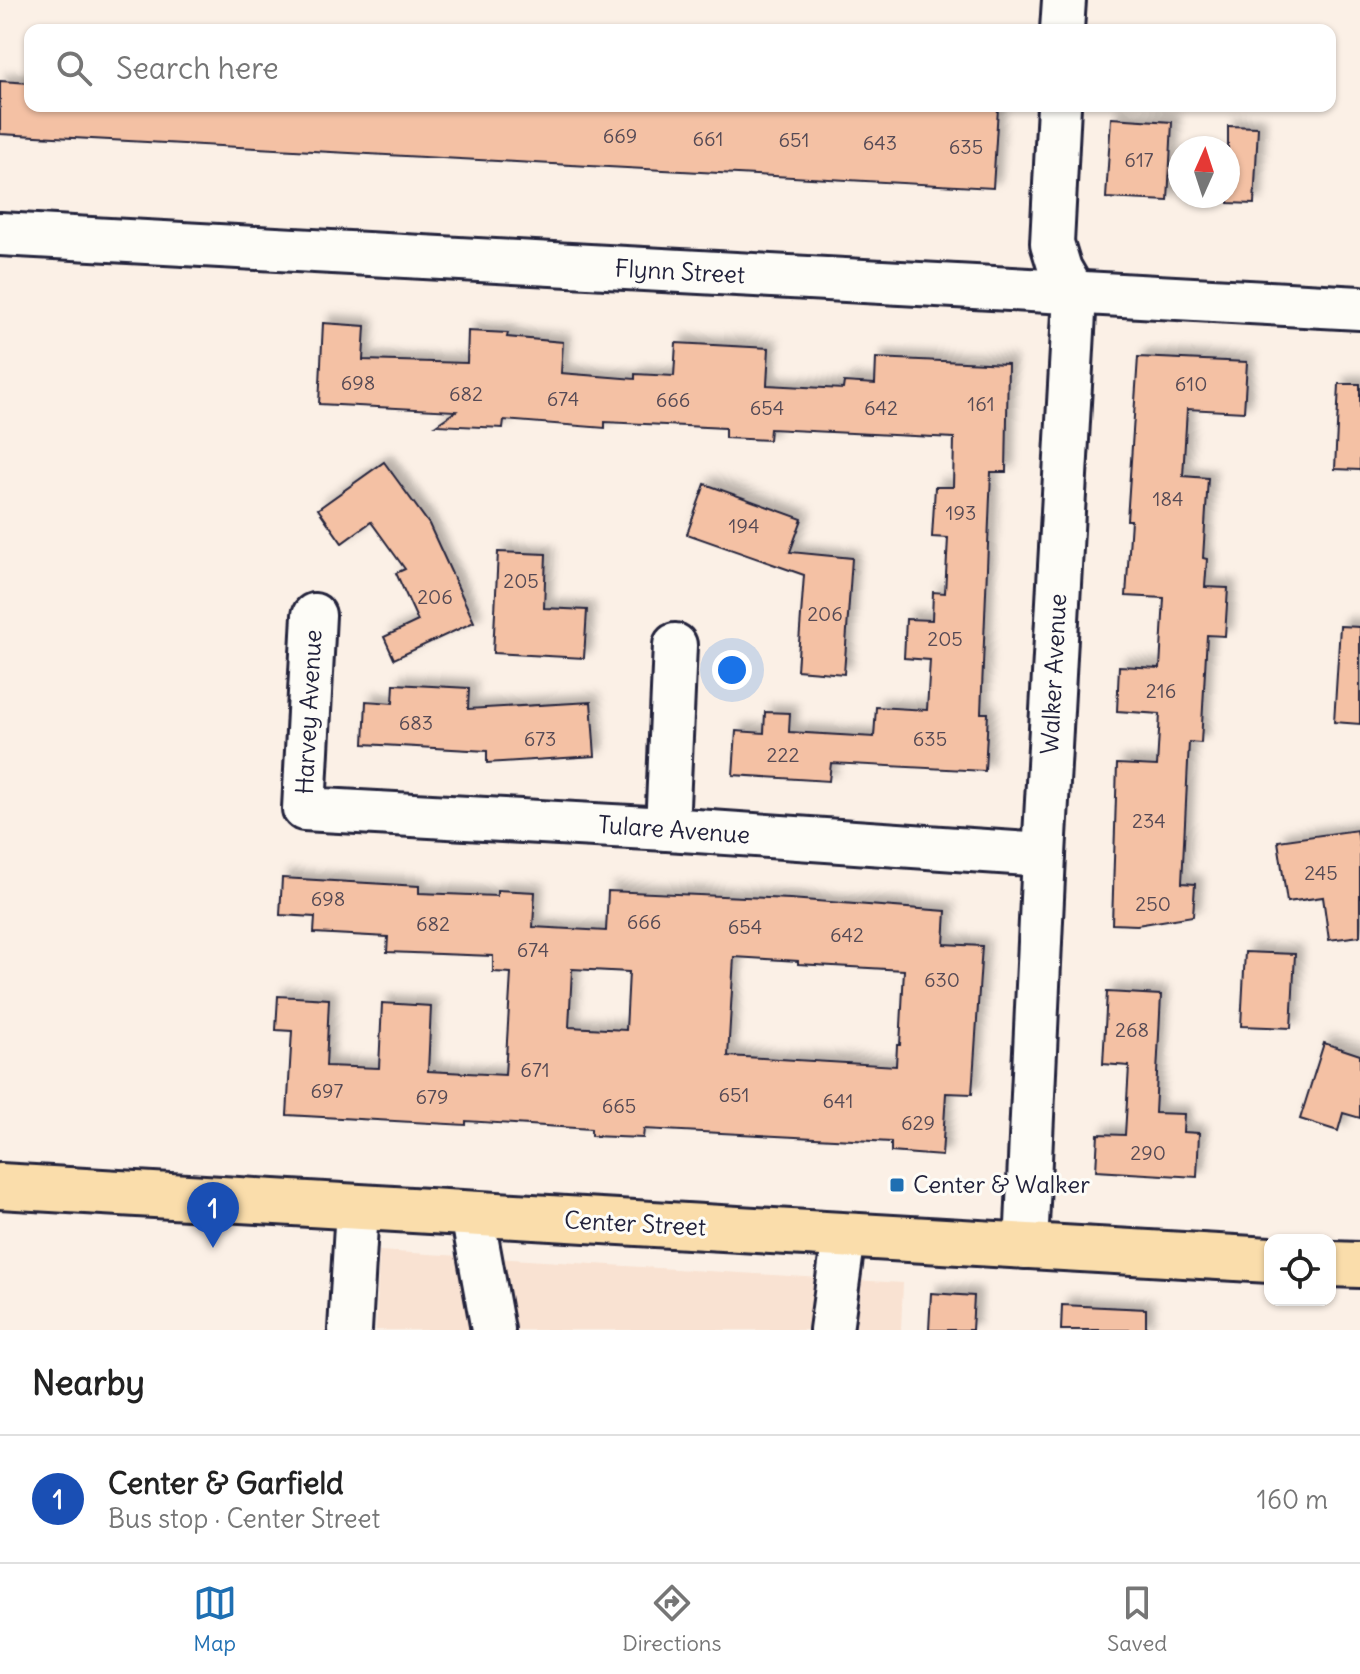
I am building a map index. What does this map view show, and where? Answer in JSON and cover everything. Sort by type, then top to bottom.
[{"type":"main road","name":"Center Street","points":[[0,1186],[1264,1260]]},
{"type":"main road","points":[[1336,1264],[1360,1265]]},
{"type":"street","points":[[1062,24],[1064,0]]},
{"type":"street","name":"Walker Avenue","points":[[1026,1247],[1075,295],[1060,269],[1052,243],[1059,112]]},
{"type":"street","name":"Flynn Street","points":[[0,234],[1075,295],[1360,308]]},
{"type":"street","name":"Harvey Avenue","points":[[304,809],[314,615]]},
{"type":"street","points":[[667,829],[675,645]]},
{"type":"street","name":"Tulare Avenue","points":[[304,809],[667,829],[1044,855]]},
{"type":"street","points":[[350,1330],[357,1208]]},
{"type":"street","points":[[472,1214],[493,1330]]},
{"type":"street","points":[[831,1330],[844,1236]]},
{"type":"shaded area","points":[[379,1251],[903,1283],[901,1330],[376,1330]]},
{"type":"building","points":[[0,81],[24,83],[24,112],[998,112],[993,188],[0,134]]},
{"type":"building","points":[[1111,118],[1172,122],[1171,136],[1168,136],[1168,201],[1106,198]]},
{"type":"building","points":[[1228,126],[1258,127],[1254,204],[1240,203],[1240,136],[1228,136]]},
{"type":"building","points":[[323,323],[365,326],[363,360],[467,363],[468,331],[508,333],[507,337],[563,342],[561,373],[635,379],[635,374],[674,376],[676,343],[769,348],[767,385],[843,389],[844,382],[875,384],[876,358],[1008,364],[1006,472],[991,472],[981,713],[988,713],[985,771],[831,763],[829,781],[733,775],[736,731],[764,733],[765,712],[790,713],[789,732],[874,737],[876,707],[927,710],[930,660],[904,658],[906,619],[932,620],[933,592],[945,593],[948,538],[932,537],[935,487],[953,487],[954,438],[770,429],[769,440],[725,438],[725,428],[605,422],[605,428],[504,420],[503,428],[436,425],[456,411],[319,404]]},
{"type":"building","points":[[1138,357],[1247,362],[1244,412],[1187,409],[1183,476],[1208,478],[1203,558],[1207,559],[1205,587],[1228,588],[1225,636],[1207,635],[1201,743],[1189,742],[1182,883],[1195,884],[1193,916],[1137,925],[1112,924],[1117,764],[1157,766],[1160,714],[1117,711],[1119,666],[1160,668],[1164,598],[1126,596],[1131,520],[1127,520]]},
{"type":"building","points":[[1339,384],[1360,384],[1360,470],[1335,469]]},
{"type":"building","points":[[384,462],[429,524],[474,622],[394,659],[384,637],[418,621],[396,573],[405,569],[371,522],[342,543],[318,509]]},
{"type":"building","points":[[705,484],[802,519],[790,552],[852,558],[844,674],[797,670],[804,575],[687,534]]},
{"type":"building","points":[[498,552],[546,554],[544,608],[587,610],[584,658],[493,653]]},
{"type":"building","points":[[1340,626],[1360,627],[1360,724],[1334,722]]},
{"type":"building","points":[[394,684],[469,688],[468,709],[591,702],[595,756],[487,763],[487,751],[364,744],[366,701],[393,703]]},
{"type":"building","points":[[1357,830],[1360,848],[1360,936],[1329,940],[1323,897],[1287,902],[1278,841]]},
{"type":"building","points":[[282,878],[419,886],[419,893],[497,896],[497,890],[535,892],[533,927],[606,931],[608,891],[790,899],[946,911],[944,944],[982,946],[972,1094],[946,1093],[942,1156],[891,1152],[891,1142],[644,1129],[643,1138],[591,1136],[591,1129],[287,1115],[292,1031],[276,1030],[278,996],[329,999],[326,1066],[379,1068],[382,1003],[431,1006],[428,1071],[505,1075],[511,973],[493,972],[493,956],[387,952],[388,937],[314,933],[315,917],[280,915]],"holes":[[[734,957],[904,970],[896,1066],[728,1056]],[[572,969],[629,972],[626,1030],[569,1027]]]},
{"type":"building","points":[[1245,952],[1295,954],[1291,1028],[1241,1026]]},
{"type":"building","points":[[1107,992],[1161,995],[1155,1113],[1184,1114],[1183,1132],[1199,1133],[1197,1177],[1096,1171],[1098,1134],[1125,1135],[1129,1066],[1103,1064]]},
{"type":"building","points":[[1324,1043],[1360,1055],[1360,1118],[1343,1113],[1338,1131],[1300,1119]]},
{"type":"building","points":[[931,1293],[974,1296],[972,1330],[929,1330]]},
{"type":"building","points":[[1062,1305],[1146,1309],[1146,1330],[1061,1330]]},
{"type":"place","name":"Center & Walker","points":[[897,1185]]},
{"type":"place","name":"Center & Garfield","points":[[213,1248]]}]
